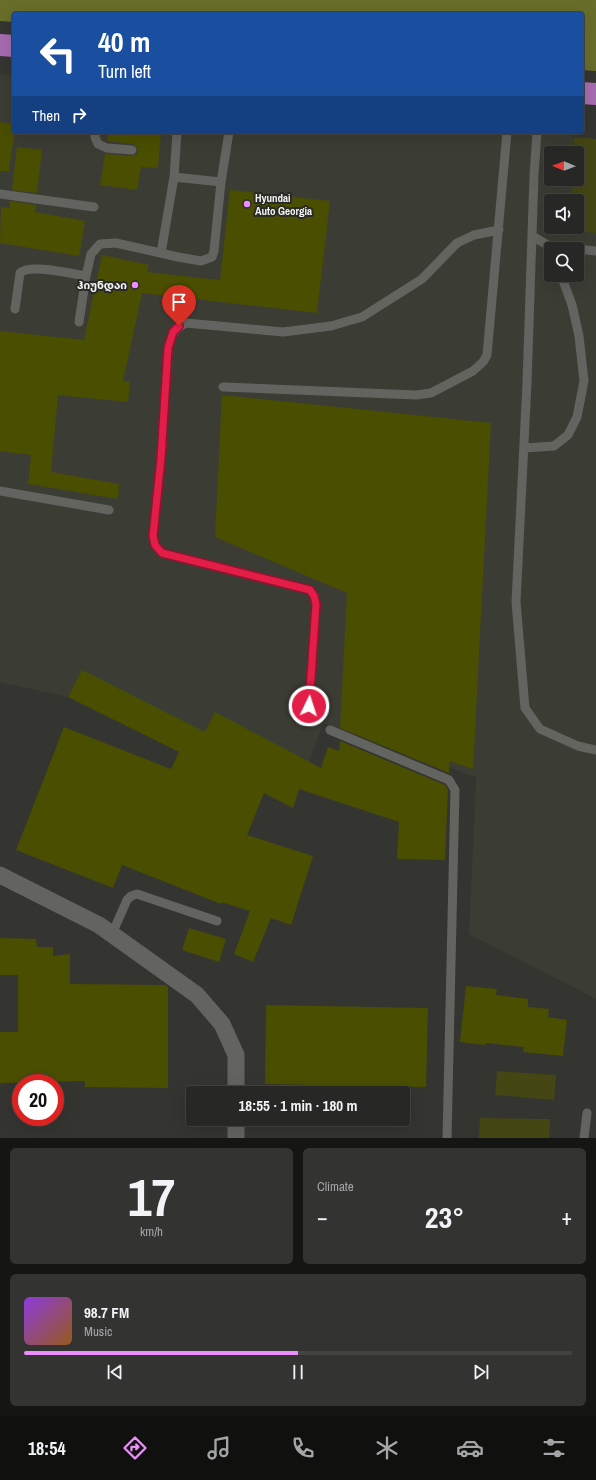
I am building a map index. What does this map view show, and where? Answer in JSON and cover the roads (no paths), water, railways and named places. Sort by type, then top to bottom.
[{"type":"highway","points":[[0,45],[12,46]]},
{"type":"highway","points":[[584,93],[596,94]]},
{"type":"street","points":[[0,875],[99,925],[197,995],[222,1024],[236,1055],[236,1086]]},
{"type":"street","points":[[236,1126],[236,1138]]},
{"type":"lane","points":[[95,134],[98,144],[107,148],[132,150]]},
{"type":"lane","points":[[161,253],[174,177],[177,134]]},
{"type":"lane","points":[[79,322],[91,254],[100,244],[116,243],[200,261],[212,257],[229,134]]},
{"type":"lane","points":[[223,387],[416,395],[431,392],[473,371],[483,362],[487,355],[507,134]]},
{"type":"lane","points":[[537,134],[516,602],[525,708],[540,729],[578,746],[596,750]]},
{"type":"lane","points":[[174,177],[221,182]]},
{"type":"lane","points":[[0,194],[94,207]]},
{"type":"lane","points":[[309,706],[316,604],[314,596],[310,590],[162,553],[155,545],[153,536],[161,458],[168,348],[170,339],[173,332],[179,326],[186,323],[283,332],[331,326],[362,317],[422,279],[457,243],[474,235],[499,230]]},
{"type":"lane","points":[[532,236],[544,243]]},
{"type":"lane","points":[[584,250],[596,251]]},
{"type":"lane","points":[[15,309],[20,272],[23,270],[35,268],[86,276]]},
{"type":"lane","points":[[524,448],[554,446],[568,435],[577,417],[584,381],[579,336],[572,305],[564,282]]},
{"type":"lane","points":[[0,491],[109,510]]},
{"type":"lane","points":[[330,730],[449,780],[455,790],[447,1138]]},
{"type":"lane","points":[[112,934],[127,900],[131,896],[137,894],[217,921]]},
{"type":"lane","points":[[584,1138],[587,1113]]},
{"type":"place","name":"Hyundai Auto Georgia","points":[[247,204]]},
{"type":"place","name":"ჰიუნდაი","points":[[135,285]]}]
